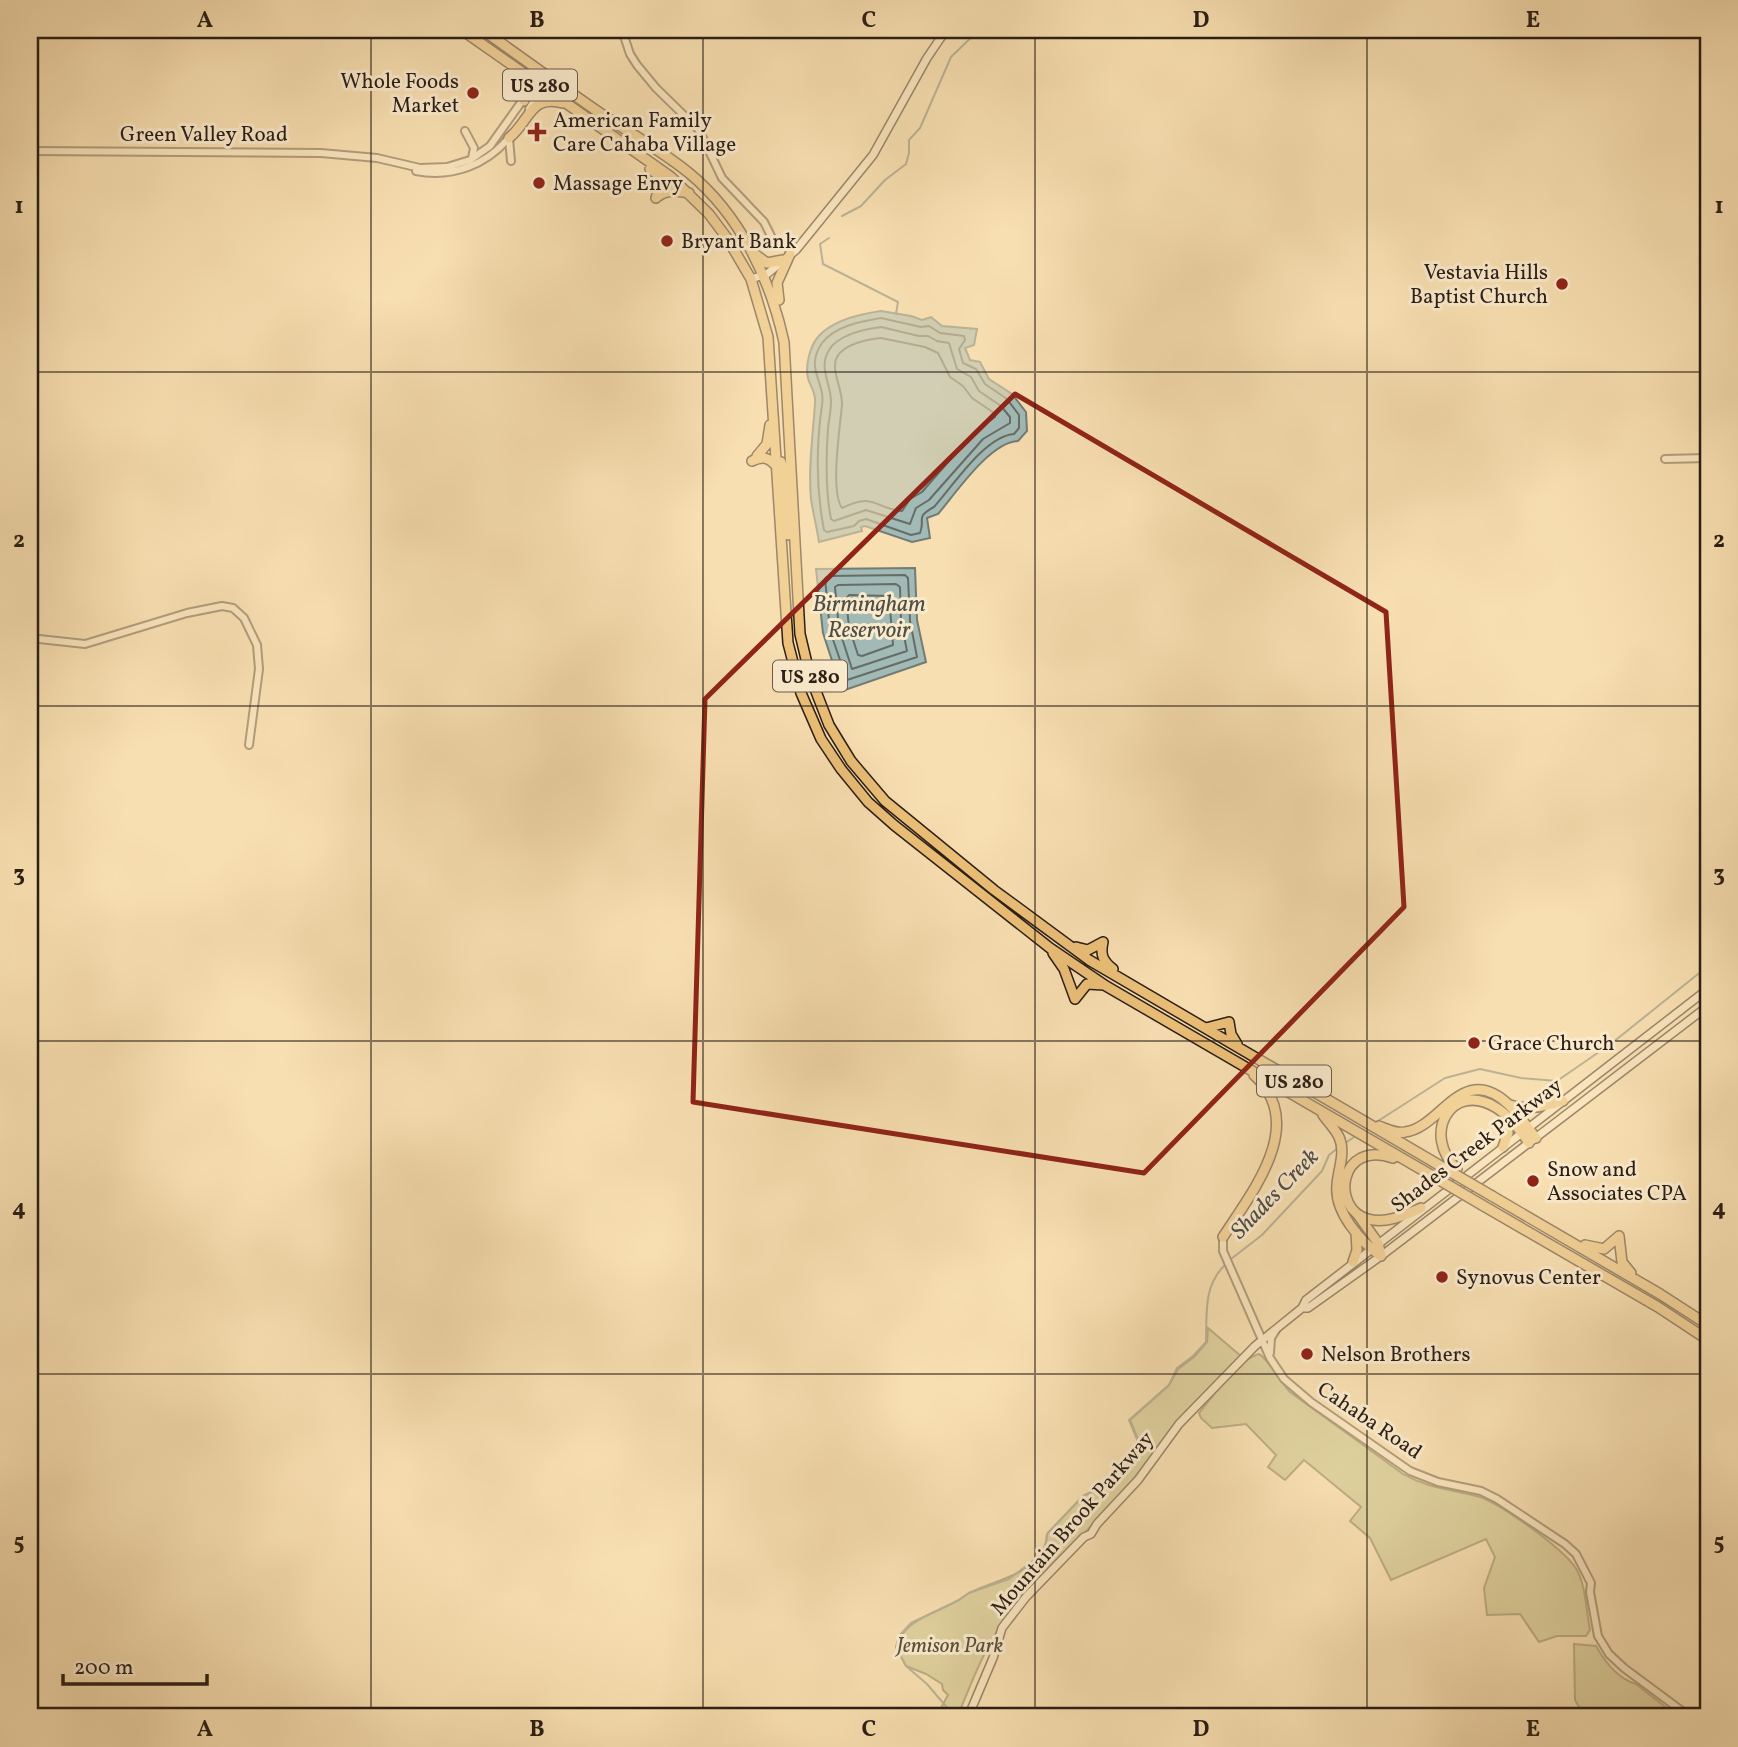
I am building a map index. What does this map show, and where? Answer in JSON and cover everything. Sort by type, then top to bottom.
[{"type":"highway","name":"US 280","points":[[462,30],[639,153],[689,193],[727,238],[751,279],[768,337],[771,364],[788,643],[801,693],[821,738],[861,794],[894,825],[1050,948],[1106,986],[1658,1307],[1708,1340]]},
{"type":"highway","name":"US 280","points":[[483,30],[689,173],[740,231],[764,275],[776,307],[784,342],[800,634],[810,676],[830,725],[850,761],[885,801],[994,890],[1070,946],[1358,1119],[1495,1194]]},
{"type":"highway","points":[[497,55],[500,63],[524,82],[524,101]]},
{"type":"highway","points":[[509,138],[518,131],[539,103],[549,100],[573,106]]},
{"type":"highway","points":[[639,153],[661,184],[656,198],[673,191],[689,193]]},
{"type":"highway","points":[[749,247],[767,263],[787,257]]},
{"type":"highway","points":[[787,257],[776,291],[788,336],[788,384]]},
{"type":"highway","points":[[771,364],[770,434],[767,444],[754,458],[764,457],[777,467],[781,462],[785,475]]},
{"type":"highway","points":[[776,447],[785,453],[791,575],[800,634]]},
{"type":"highway","points":[[1070,946],[1088,950],[1104,942],[1101,950],[1103,959],[1133,986]]},
{"type":"highway","points":[[1050,948],[1064,969],[1075,999],[1087,984],[1106,986]]},
{"type":"highway","points":[[1083,970],[1097,970],[1167,1009],[1187,1017]]},
{"type":"highway","points":[[1206,1028],[1229,1022],[1231,1034],[1240,1048]]},
{"type":"highway","points":[[1223,1237],[1263,1174],[1277,1132],[1270,1094],[1242,1065]]},
{"type":"highway","points":[[1358,1119],[1398,1133],[1412,1131],[1450,1106],[1463,1093],[1476,1091],[1489,1093],[1522,1109],[1533,1109],[1563,1101]]},
{"type":"highway","points":[[1525,1131],[1493,1105],[1478,1100],[1450,1106],[1440,1131],[1443,1150],[1457,1169],[1495,1194],[1541,1218],[1553,1231],[1708,1325]]},
{"type":"highway","points":[[1510,1105],[1532,1141]]},
{"type":"highway","points":[[1320,1110],[1339,1137],[1342,1151],[1336,1198],[1355,1230],[1374,1246]]},
{"type":"highway","points":[[1503,1147],[1508,1133],[1507,1116]]},
{"type":"highway","points":[[1381,1256],[1347,1200],[1346,1175],[1355,1161],[1364,1156],[1378,1154],[1414,1166]]},
{"type":"highway","points":[[1356,1213],[1366,1219],[1380,1220],[1421,1209]]},
{"type":"highway","points":[[1353,1262],[1357,1250],[1355,1230]]},
{"type":"highway","points":[[1568,1240],[1604,1249],[1619,1236],[1622,1262],[1639,1282]]},
{"type":"main road","points":[[751,279],[764,275],[787,257],[873,155],[927,58],[946,30]]},
{"type":"main road","name":"Shades Creek Parkway","points":[[1262,1340],[1353,1262],[1708,989]]},
{"type":"main road","name":"Shades Creek Parkway","points":[[1302,1308],[1308,1308],[1381,1256],[1708,1006]]},
{"type":"main road","name":"Mountain Brook Parkway","points":[[968,1716],[993,1658],[1002,1628],[1026,1597],[1084,1537],[1091,1534],[1097,1524],[1139,1480],[1180,1424],[1262,1340]]},
{"type":"street","points":[[622,30],[630,54],[637,65],[698,130],[722,178],[764,222],[776,246]]},
{"type":"street","name":"Green Valley Road","points":[[377,158],[419,172],[448,173],[474,166],[495,152],[509,138],[545,75]]},
{"type":"street","name":"Green Valley Road","points":[[30,150],[279,151],[377,158],[420,167],[447,167],[470,160],[490,146],[539,84]]},
{"type":"street","points":[[465,131],[474,148],[470,160]]},
{"type":"street","points":[[509,138],[511,161]]},
{"type":"street","points":[[1665,458],[1708,458]]},
{"type":"street","points":[[30,638],[86,643],[187,613],[222,606],[233,608],[244,618],[257,645],[259,669],[249,745]]},
{"type":"street","name":"Cahaba Road","points":[[1223,1237],[1223,1251],[1270,1358],[1284,1379],[1311,1402],[1410,1471],[1438,1482],[1463,1485],[1481,1491],[1565,1544],[1576,1554],[1591,1583],[1590,1592],[1598,1636],[1609,1654],[1690,1717]]},
{"type":"street","points":[[1270,1358],[1271,1338],[1278,1327]]},
{"type":"highlighted area","points":[[1015,394],[1386,612],[1404,907],[1144,1173],[693,1102],[705,699]]},
{"type":"green space","name":"Jemison Park","points":[[1208,1328],[1242,1357],[1198,1401],[1117,1500],[1025,1594],[1009,1614],[984,1655],[957,1717],[936,1717],[948,1695],[942,1684],[906,1666],[896,1647],[905,1630],[969,1593],[1018,1573],[1038,1558],[1047,1534],[1083,1496],[1103,1487],[1123,1467],[1140,1444],[1130,1420],[1169,1385],[1178,1369],[1194,1357],[1207,1342]]},
{"type":"green space","points":[[1259,1354],[1290,1392],[1403,1474],[1431,1486],[1490,1501],[1558,1549],[1579,1574],[1590,1630],[1586,1636],[1557,1636],[1539,1642],[1520,1614],[1487,1615],[1484,1588],[1495,1557],[1486,1539],[1391,1580],[1370,1538],[1350,1521],[1361,1507],[1304,1460],[1285,1480],[1268,1467],[1276,1455],[1246,1424],[1212,1428],[1199,1413],[1235,1370]]},
{"type":"green space","points":[[1574,1644],[1596,1646],[1618,1674],[1636,1684],[1678,1717],[1582,1717],[1575,1700]]},
{"type":"water","points":[[881,311],[922,320],[931,317],[942,326],[977,329],[974,345],[965,348],[970,360],[980,362],[989,379],[1012,394],[1026,412],[1027,431],[1018,441],[996,450],[985,459],[938,514],[927,518],[930,538],[912,542],[865,526],[861,527],[862,531],[819,542],[810,487],[815,399],[807,373],[809,356],[815,341],[831,326],[856,316]]},
{"type":"water","name":"Birmingham Reservoir","points":[[915,568],[917,620],[926,662],[842,691],[823,633],[816,569]]},
{"type":"waterway","points":[[842,216],[861,206],[885,180],[906,164],[909,140],[920,128],[951,57],[979,30]]},
{"type":"waterway","points":[[829,238],[820,244],[823,264],[898,302],[896,314]]},
{"type":"waterway","name":"Shades Creek","points":[[1378,1121],[1445,1078],[1480,1069],[1521,1078],[1557,1081],[1612,1043],[1708,966]]},
{"type":"waterway","name":"Shades Creek","points":[[1344,1144],[1354,1137]]},
{"type":"waterway","name":"Shades Creek","points":[[1231,1259],[1262,1235],[1322,1171],[1329,1155],[1338,1148]]},
{"type":"waterway","name":"Shades Creek","points":[[955,1717],[927,1684],[906,1666],[896,1647],[899,1636],[911,1623],[969,1593],[1009,1579],[1042,1554],[1047,1534],[1083,1496],[1102,1487],[1123,1467],[1139,1444],[1129,1420],[1169,1385],[1177,1368],[1206,1342],[1210,1291],[1225,1265]]},
{"type":"place","name":"Whole Foods Market","points":[[473,93]]},
{"type":"place","name":"American Family Care Cahaba Village","points":[[537,132]]},
{"type":"place","name":"Massage Envy","points":[[539,183]]},
{"type":"place","name":"Bryant Bank","points":[[667,241]]},
{"type":"place","name":"Vestavia Hills Baptist Church","points":[[1562,284]]},
{"type":"place","name":"Grace Church","points":[[1474,1043]]},
{"type":"place","name":"Snow and Associates CPA","points":[[1533,1181]]},
{"type":"place","name":"Synovus Center","points":[[1442,1277]]},
{"type":"place","name":"Nelson Brothers","points":[[1307,1354]]}]
